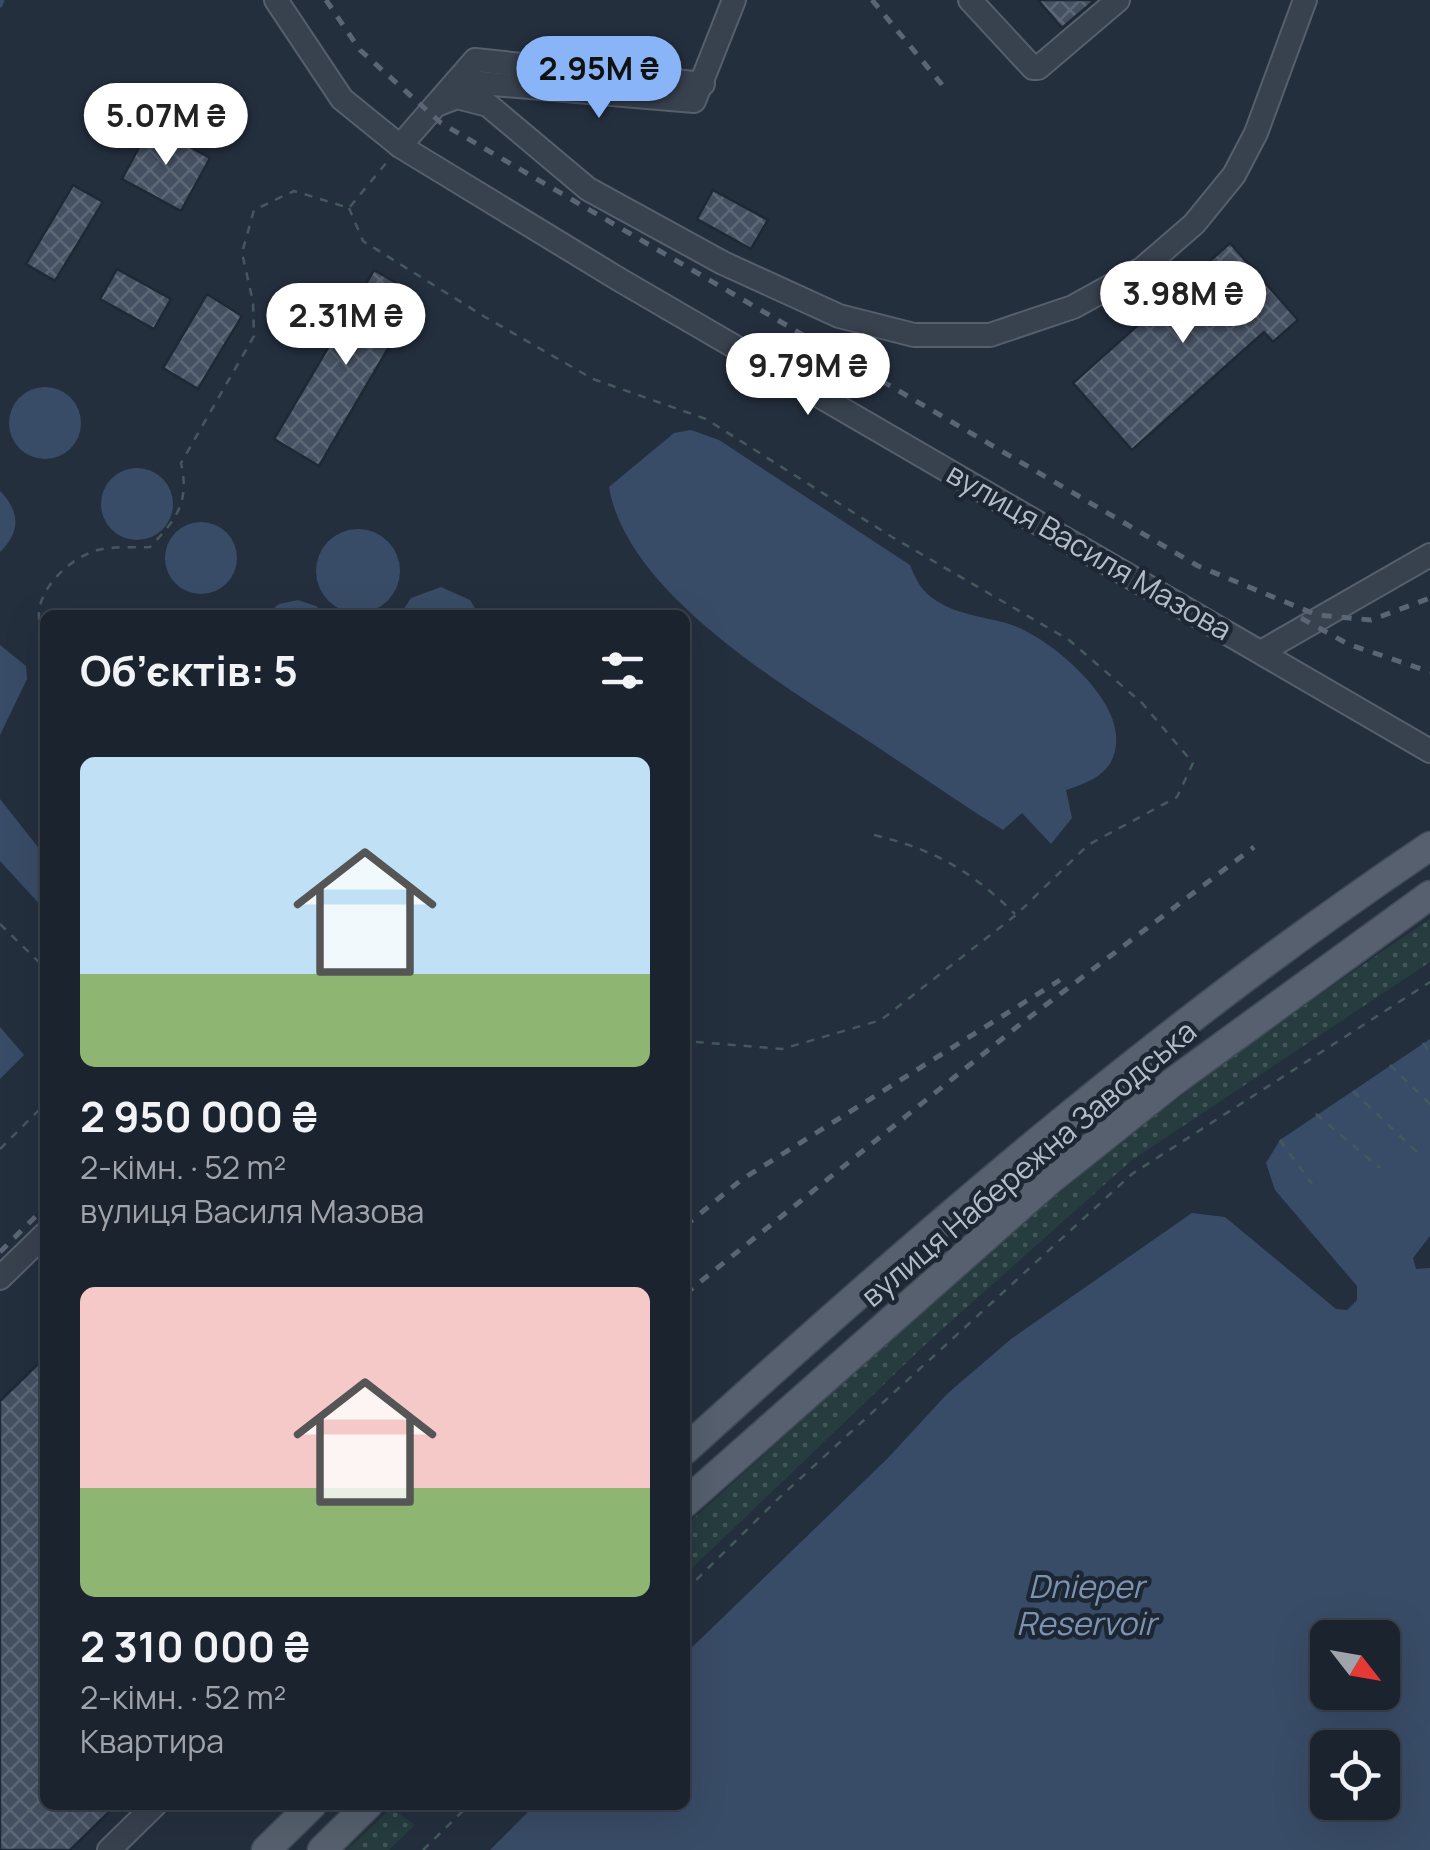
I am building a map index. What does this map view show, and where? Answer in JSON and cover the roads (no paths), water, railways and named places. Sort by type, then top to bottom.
[{"type":"main road","name":"вулиця Набережна Заводська","points":[[690,1446],[1012,1164],[1150,1050],[1430,846]]},
{"type":"main road","name":"вулиця Набережна Заводська","points":[[690,1499],[1050,1180],[1173,1082],[1430,895]]},
{"type":"main road","points":[[266,1850],[307,1810]]},
{"type":"main road","points":[[322,1850],[363,1810]]},
{"type":"street","name":"вулиця Василя Мазова","points":[[276,0],[342,99],[400,146],[620,280],[1430,751]]},
{"type":"street","points":[[400,146],[475,60],[703,84],[734,0]]},
{"type":"street","points":[[970,0],[1033,68],[1038,68],[1118,0]]},
{"type":"street","points":[[436,105],[457,97],[488,105],[588,189],[723,263],[840,316],[914,335],[990,335],[1073,307],[1142,269],[1194,224],[1234,175],[1256,132],[1305,0]]},
{"type":"street","points":[[1261,652],[1430,555]]},
{"type":"street","points":[[0,1278],[40,1239]]},
{"type":"street","points":[[108,1850],[150,1810]]},
{"type":"water","points":[[45,387],[71,397],[81,423],[71,449],[45,459],[19,449],[9,423],[19,397]]},
{"type":"water","points":[[691,430],[719,440],[910,565],[924,590],[940,603],[1025,630],[1059,653],[1092,685],[1112,719],[1116,747],[1103,772],[1066,790],[1072,818],[1051,844],[1022,813],[1003,830],[796,694],[715,634],[677,600],[646,564],[622,526],[609,487],[674,433]]},
{"type":"water","points":[[137,468],[163,478],[173,504],[163,530],[137,540],[111,530],[101,504],[111,478]]},
{"type":"water","points":[[0,491],[11,506],[15,529],[0,552]]},
{"type":"water","points":[[201,522],[227,532],[237,558],[227,584],[201,594],[175,584],[165,558],[175,532]]},
{"type":"water","points":[[350,530],[366,530],[381,536],[393,548],[399,563],[397,587],[388,601],[374,610],[342,610],[328,601],[317,579],[317,563],[323,548],[335,536]]},
{"type":"water","points":[[441,587],[470,600],[476,610],[403,610],[411,598]]},
{"type":"water","points":[[298,600],[320,610],[271,610]]},
{"type":"water","points":[[0,645],[26,666],[27,679],[0,735]]},
{"type":"water","points":[[0,799],[40,850],[40,905],[0,861]]},
{"type":"water","points":[[0,1027],[24,1055],[0,1079]]},
{"type":"water","name":"Dnieper Reservoir","points":[[1430,1039],[1430,1236],[1413,1258],[1416,1269],[1430,1268],[1430,1850],[490,1850],[530,1810],[690,1810],[690,1649],[888,1458],[947,1394],[1011,1339],[1192,1213],[1225,1217],[1336,1309],[1347,1310],[1357,1300],[1357,1286],[1275,1190],[1266,1163],[1280,1140]]},
{"type":"waterway","points":[[0,5],[2,0]]},
{"type":"railway","points":[[326,0],[360,50],[441,123],[1198,566],[1317,615],[1371,620],[1430,598]]},
{"type":"railway","points":[[872,0],[944,87]]},
{"type":"railway","points":[[1301,618],[1348,644],[1430,672]]},
{"type":"railway","points":[[690,1290],[1018,1026],[1254,847]]},
{"type":"railway","points":[[690,1222],[741,1180],[1060,980]]},
{"type":"railway","points":[[0,1252],[40,1212]]}]
